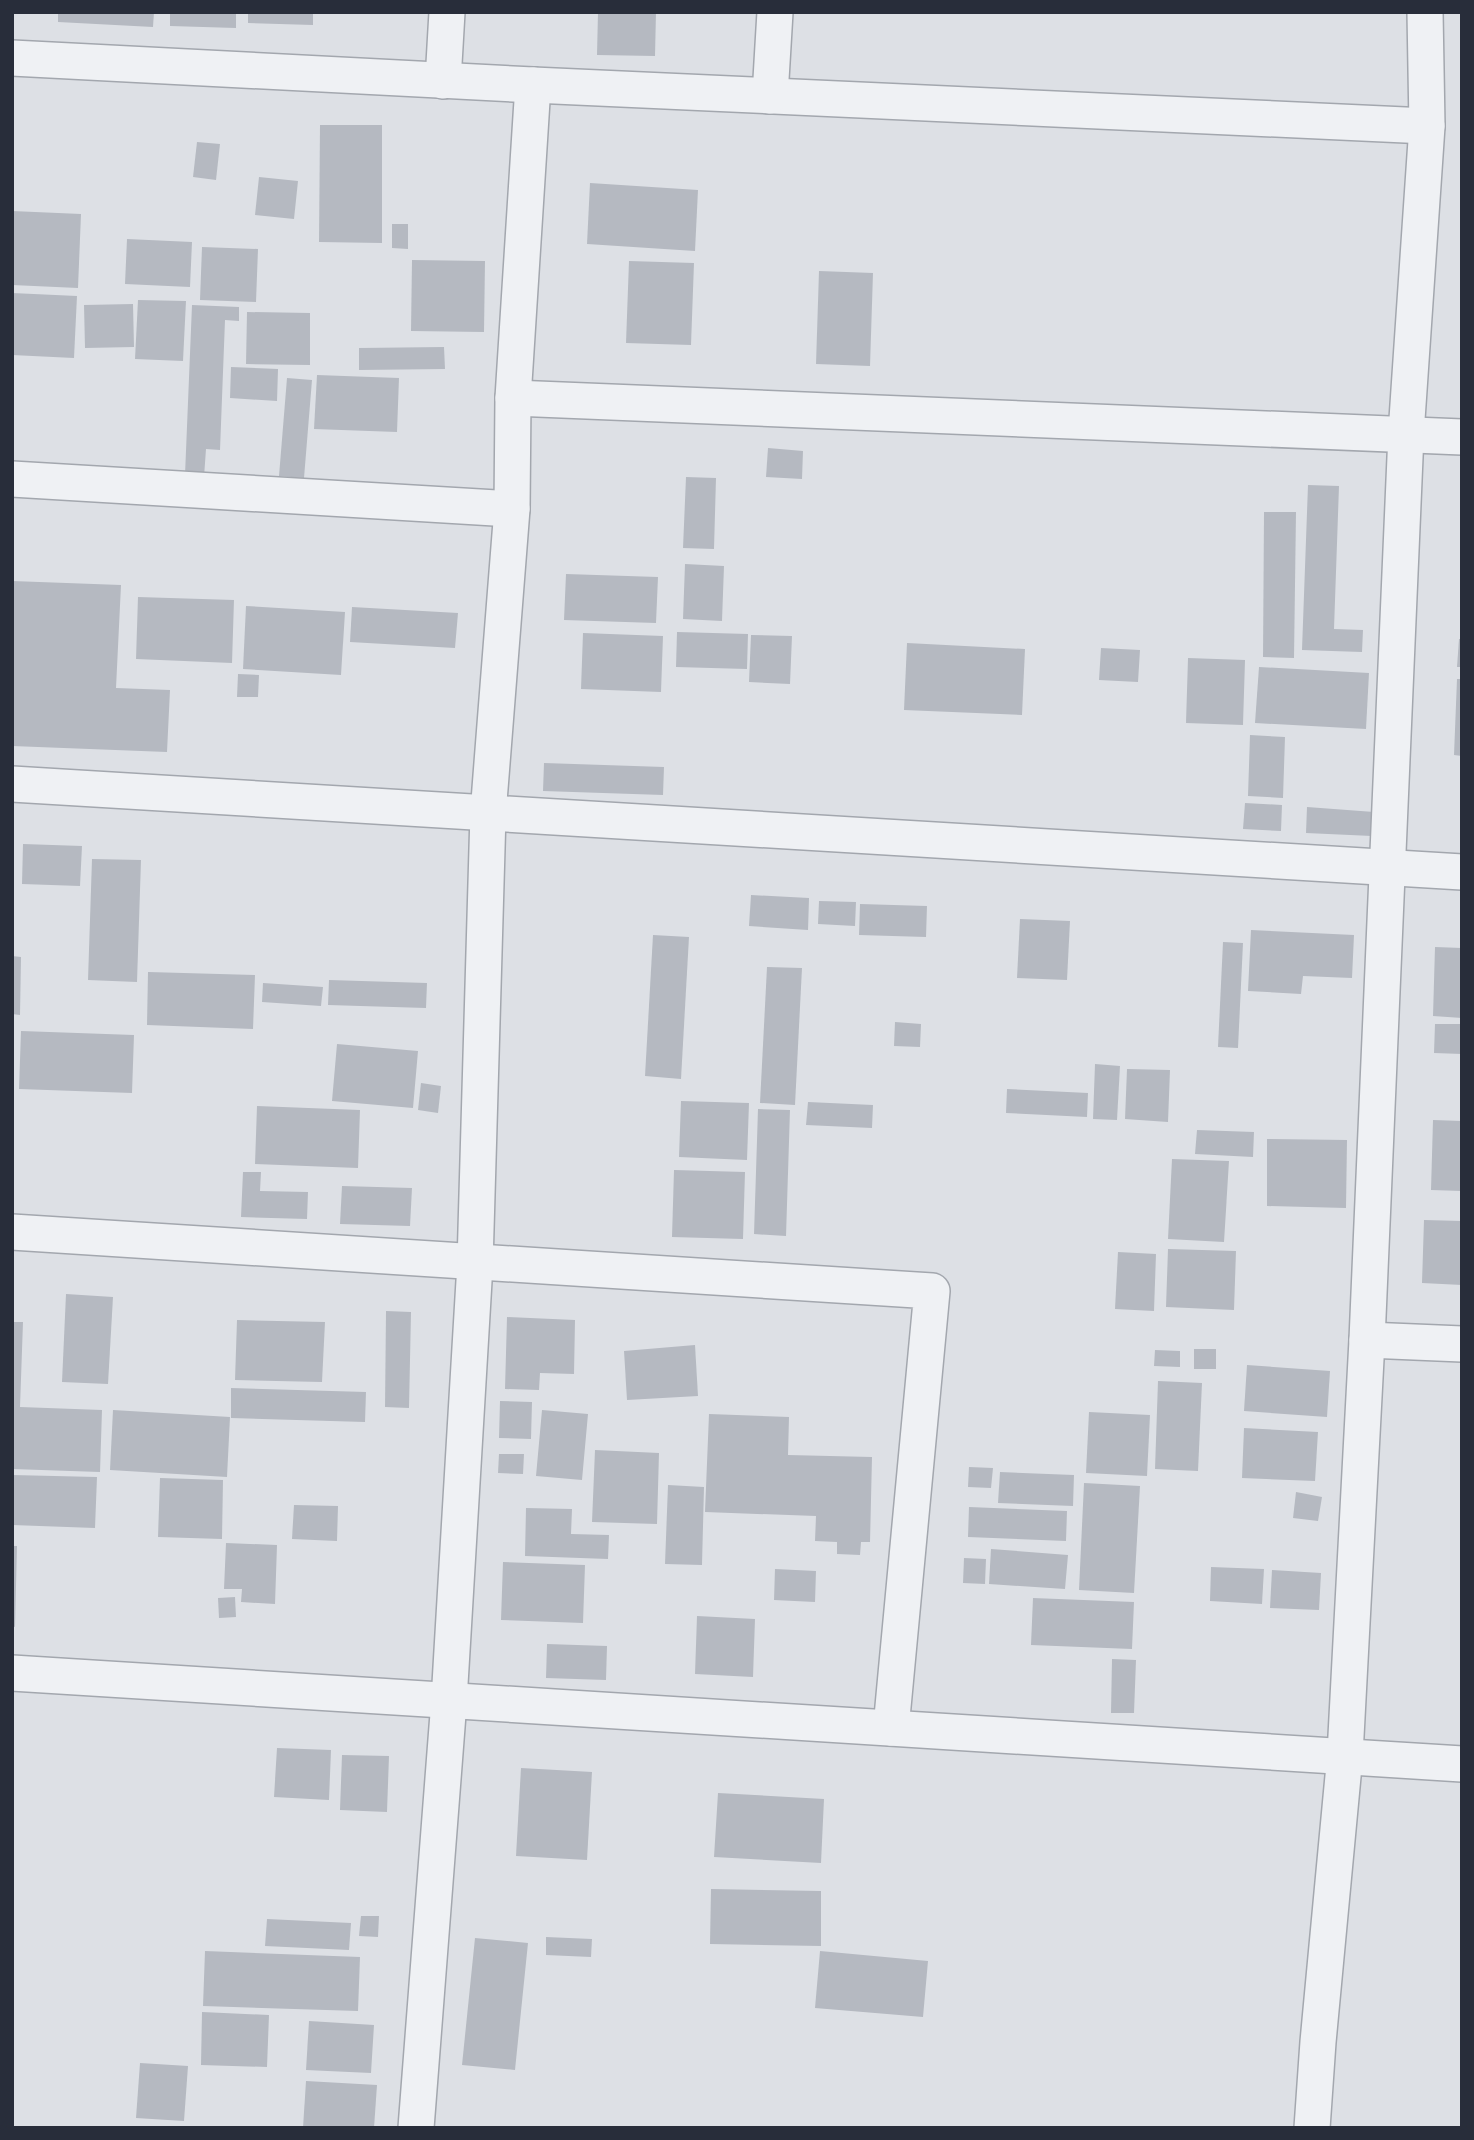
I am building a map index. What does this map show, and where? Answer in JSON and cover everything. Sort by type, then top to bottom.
[{"type":"street","points":[[443,81],[447,12]]},
{"type":"street","points":[[770,96],[775,12]]},
{"type":"street","points":[[1312,2128],[1345,1755],[1367,1340],[1406,434],[1427,126],[1425,12]]},
{"type":"street","points":[[12,58],[443,81],[1427,126]]},
{"type":"street","points":[[416,2128],[449,1701],[475,1264],[488,814],[512,509],[513,398],[533,85]]},
{"type":"street","points":[[513,398],[1462,437]]},
{"type":"street","points":[[12,479],[512,509]]},
{"type":"street","points":[[12,784],[1462,872]]},
{"type":"street","points":[[12,1232],[475,1264],[932,1291],[891,1728]]},
{"type":"street","points":[[1367,1340],[1462,1344]]},
{"type":"street","points":[[12,1673],[1462,1764]]},
{"type":"building","points":[[58,12],[154,12],[153,27],[58,22]]},
{"type":"building","points":[[170,12],[236,12],[236,28],[170,26]]},
{"type":"building","points":[[248,12],[313,12],[313,25],[248,23]]},
{"type":"building","points":[[598,12],[656,12],[655,56],[597,55]]},
{"type":"building","points":[[320,125],[382,125],[382,243],[319,242]]},
{"type":"building","points":[[197,142],[220,144],[216,180],[193,177]]},
{"type":"building","points":[[259,177],[298,181],[294,219],[255,215]]},
{"type":"building","points":[[590,183],[698,190],[695,251],[587,244]]},
{"type":"building","points":[[12,211],[81,214],[78,288],[12,285]]},
{"type":"building","points":[[392,224],[408,224],[408,249],[392,248]]},
{"type":"building","points":[[127,239],[192,242],[190,287],[125,284]]},
{"type":"building","points":[[202,247],[258,249],[256,302],[200,300]]},
{"type":"building","points":[[412,260],[485,261],[484,332],[411,331]]},
{"type":"building","points":[[629,261],[694,263],[691,345],[626,343]]},
{"type":"building","points":[[819,271],[873,273],[870,366],[816,364]]},
{"type":"building","points":[[12,293],[77,296],[74,358],[12,355]]},
{"type":"building","points":[[138,300],[186,301],[183,361],[135,359]]},
{"type":"building","points":[[133,304],[134,347],[85,348],[84,305]]},
{"type":"building","points":[[192,305],[239,307],[239,321],[225,320],[220,450],[206,449],[204,477],[185,475]]},
{"type":"building","points":[[247,312],[310,313],[310,365],[246,364]]},
{"type":"building","points":[[444,347],[445,369],[359,370],[359,348]]},
{"type":"building","points":[[231,367],[278,369],[277,401],[230,398]]},
{"type":"building","points":[[317,375],[399,378],[397,432],[314,429]]},
{"type":"building","points":[[287,378],[312,380],[304,478],[279,476]]},
{"type":"building","points":[[768,448],[803,451],[802,479],[766,477]]},
{"type":"building","points":[[686,477],[716,478],[714,549],[683,548]]},
{"type":"building","points":[[1308,485],[1339,486],[1334,629],[1363,630],[1362,652],[1302,650]]},
{"type":"building","points":[[1264,512],[1296,512],[1294,658],[1263,657]]},
{"type":"building","points":[[685,564],[724,566],[722,621],[683,619]]},
{"type":"building","points":[[566,574],[658,577],[656,623],[564,620]]},
{"type":"building","points":[[12,581],[121,585],[116,688],[170,690],[167,752],[12,746]]},
{"type":"building","points":[[138,597],[234,600],[232,663],[136,659]]},
{"type":"building","points":[[246,606],[345,612],[341,675],[243,669]]},
{"type":"building","points":[[352,607],[458,613],[455,648],[350,642]]},
{"type":"building","points":[[677,632],[748,634],[747,669],[676,667]]},
{"type":"building","points":[[583,633],[663,636],[661,692],[581,689]]},
{"type":"building","points":[[751,635],[792,636],[790,684],[749,682]]},
{"type":"building","points":[[1459,639],[1462,639],[1462,667],[1457,667]]},
{"type":"building","points":[[907,643],[1025,649],[1022,715],[904,710]]},
{"type":"building","points":[[1101,648],[1140,650],[1138,682],[1099,680]]},
{"type":"building","points":[[1188,658],[1245,660],[1243,725],[1186,723]]},
{"type":"building","points":[[1259,667],[1369,673],[1366,729],[1255,723]]},
{"type":"building","points":[[238,674],[259,675],[258,697],[237,697]]},
{"type":"building","points":[[1457,679],[1462,679],[1462,756],[1454,755]]},
{"type":"building","points":[[1250,735],[1285,737],[1283,798],[1248,796]]},
{"type":"building","points":[[544,763],[664,767],[663,795],[543,791]]},
{"type":"building","points":[[1245,803],[1282,805],[1281,831],[1243,829]]},
{"type":"building","points":[[1307,807],[1374,812],[1372,836],[1306,833]]},
{"type":"building","points":[[23,844],[82,846],[80,886],[22,884]]},
{"type":"building","points":[[92,859],[141,860],[137,982],[88,980]]},
{"type":"building","points":[[751,895],[809,898],[808,930],[749,926]]},
{"type":"building","points":[[819,901],[856,902],[855,926],[818,924]]},
{"type":"building","points":[[860,904],[927,906],[926,937],[859,935]]},
{"type":"building","points":[[1020,919],[1070,921],[1067,980],[1017,978]]},
{"type":"building","points":[[1251,930],[1354,935],[1352,978],[1303,976],[1301,994],[1248,991]]},
{"type":"building","points":[[653,935],[689,937],[681,1079],[645,1076]]},
{"type":"building","points":[[1223,942],[1243,943],[1238,1048],[1218,1047]]},
{"type":"building","points":[[1435,947],[1462,948],[1462,1018],[1433,1016]]},
{"type":"building","points":[[12,956],[21,957],[20,1015],[12,1014]]},
{"type":"building","points":[[767,967],[802,968],[795,1105],[760,1103]]},
{"type":"building","points":[[148,972],[255,975],[253,1029],[147,1025]]},
{"type":"building","points":[[329,980],[427,983],[426,1008],[328,1005]]},
{"type":"building","points":[[263,983],[323,987],[321,1006],[262,1002]]},
{"type":"building","points":[[895,1022],[921,1024],[920,1047],[894,1046]]},
{"type":"building","points":[[1435,1024],[1462,1024],[1462,1054],[1434,1053]]},
{"type":"building","points":[[21,1031],[134,1035],[132,1093],[19,1089]]},
{"type":"building","points":[[337,1044],[418,1051],[413,1108],[332,1101]]},
{"type":"building","points":[[1095,1064],[1120,1066],[1117,1120],[1093,1119]]},
{"type":"building","points":[[1127,1069],[1170,1070],[1168,1122],[1125,1119]]},
{"type":"building","points":[[421,1083],[441,1086],[438,1113],[418,1110]]},
{"type":"building","points":[[1007,1089],[1088,1093],[1087,1117],[1006,1113]]},
{"type":"building","points":[[681,1101],[749,1103],[747,1160],[679,1157]]},
{"type":"building","points":[[808,1102],[873,1105],[872,1128],[806,1125]]},
{"type":"building","points":[[257,1106],[360,1110],[358,1168],[255,1164]]},
{"type":"building","points":[[758,1109],[790,1110],[786,1236],[754,1234]]},
{"type":"building","points":[[1433,1120],[1462,1121],[1462,1191],[1431,1190]]},
{"type":"building","points":[[1197,1130],[1254,1132],[1253,1157],[1195,1154]]},
{"type":"building","points":[[1267,1139],[1347,1140],[1346,1208],[1267,1206]]},
{"type":"building","points":[[1172,1159],[1229,1161],[1224,1242],[1168,1239]]},
{"type":"building","points":[[674,1170],[745,1172],[743,1239],[672,1237]]},
{"type":"building","points":[[243,1172],[261,1172],[260,1191],[308,1192],[307,1219],[241,1217]]},
{"type":"building","points":[[342,1186],[412,1188],[410,1226],[340,1224]]},
{"type":"building","points":[[1424,1220],[1462,1221],[1462,1285],[1422,1283]]},
{"type":"building","points":[[1168,1249],[1236,1251],[1234,1310],[1166,1307]]},
{"type":"building","points":[[1118,1252],[1156,1254],[1154,1311],[1115,1309]]},
{"type":"building","points":[[66,1294],[113,1297],[108,1384],[62,1382]]},
{"type":"building","points":[[386,1311],[411,1312],[409,1408],[385,1407]]},
{"type":"building","points":[[507,1317],[575,1320],[574,1374],[540,1373],[539,1390],[505,1389]]},
{"type":"building","points":[[237,1320],[325,1322],[322,1382],[235,1380]]},
{"type":"building","points":[[12,1322],[23,1322],[20,1407],[102,1410],[100,1472],[12,1469]]},
{"type":"building","points":[[695,1345],[698,1396],[627,1400],[624,1351]]},
{"type":"building","points":[[1194,1349],[1216,1349],[1216,1369],[1194,1369]]},
{"type":"building","points":[[1155,1350],[1180,1351],[1180,1367],[1154,1366]]},
{"type":"building","points":[[1247,1365],[1330,1371],[1327,1417],[1244,1411]]},
{"type":"building","points":[[1158,1381],[1202,1383],[1198,1471],[1155,1469]]},
{"type":"building","points":[[231,1388],[366,1392],[365,1422],[231,1418]]},
{"type":"building","points":[[500,1401],[532,1402],[531,1439],[499,1438]]},
{"type":"building","points":[[113,1410],[230,1417],[227,1477],[110,1470]]},
{"type":"building","points":[[542,1410],[588,1414],[582,1480],[536,1476]]},
{"type":"building","points":[[1089,1412],[1150,1415],[1147,1476],[1086,1473]]},
{"type":"building","points":[[709,1414],[789,1417],[788,1455],[872,1457],[870,1542],[861,1542],[860,1555],[837,1554],[837,1542],[815,1541],[816,1516],[705,1512]]},
{"type":"building","points":[[1244,1428],[1318,1432],[1315,1481],[1242,1478]]},
{"type":"building","points":[[595,1450],[659,1453],[657,1524],[592,1522]]},
{"type":"building","points":[[499,1454],[524,1454],[523,1474],[498,1473]]},
{"type":"building","points":[[969,1467],[993,1468],[991,1488],[968,1487]]},
{"type":"building","points":[[1000,1472],[1074,1475],[1073,1506],[998,1503]]},
{"type":"building","points":[[12,1475],[97,1477],[95,1528],[12,1525]]},
{"type":"building","points":[[160,1478],[223,1480],[222,1539],[158,1537]]},
{"type":"building","points":[[1084,1483],[1140,1486],[1134,1593],[1079,1590]]},
{"type":"building","points":[[668,1485],[704,1487],[702,1565],[665,1564]]},
{"type":"building","points":[[1296,1492],[1322,1497],[1318,1521],[1293,1518]]},
{"type":"building","points":[[294,1505],[338,1506],[337,1541],[292,1539]]},
{"type":"building","points":[[969,1507],[1067,1511],[1066,1541],[968,1537]]},
{"type":"building","points":[[526,1508],[572,1509],[571,1534],[609,1535],[608,1559],[525,1556]]},
{"type":"building","points":[[226,1543],[277,1545],[275,1604],[241,1602],[242,1589],[224,1589]]},
{"type":"building","points":[[12,1546],[17,1546],[15,1627],[12,1626]]},
{"type":"building","points":[[991,1549],[1068,1555],[1065,1589],[989,1584]]},
{"type":"building","points":[[964,1558],[986,1559],[985,1584],[963,1583]]},
{"type":"building","points":[[503,1562],[585,1565],[583,1623],[501,1620]]},
{"type":"building","points":[[1211,1567],[1264,1569],[1262,1604],[1210,1601]]},
{"type":"building","points":[[775,1569],[816,1571],[815,1602],[774,1600]]},
{"type":"building","points":[[1272,1570],[1321,1573],[1319,1610],[1270,1608]]},
{"type":"building","points":[[235,1597],[236,1617],[219,1618],[218,1598]]},
{"type":"building","points":[[1033,1598],[1134,1602],[1132,1649],[1031,1645]]},
{"type":"building","points":[[697,1616],[755,1619],[753,1677],[695,1674]]},
{"type":"building","points":[[547,1644],[607,1646],[606,1680],[546,1678]]},
{"type":"building","points":[[1112,1659],[1136,1660],[1134,1713],[1111,1713]]},
{"type":"building","points":[[277,1748],[331,1750],[329,1800],[274,1797]]},
{"type":"building","points":[[342,1755],[389,1756],[387,1812],[340,1810]]},
{"type":"building","points":[[521,1768],[592,1772],[587,1860],[516,1856]]},
{"type":"building","points":[[718,1793],[824,1799],[821,1863],[714,1857]]},
{"type":"building","points":[[711,1889],[821,1891],[821,1946],[710,1944]]},
{"type":"building","points":[[361,1916],[379,1916],[378,1937],[359,1936]]},
{"type":"building","points":[[267,1919],[351,1923],[349,1950],[265,1946]]},
{"type":"building","points":[[546,1937],[592,1939],[591,1957],[546,1955]]},
{"type":"building","points":[[475,1938],[528,1943],[515,2070],[462,2065]]},
{"type":"building","points":[[205,1951],[360,1957],[358,2011],[203,2006]]},
{"type":"building","points":[[820,1951],[928,1961],[923,2017],[815,2008]]},
{"type":"building","points":[[202,2012],[269,2015],[267,2067],[201,2065]]},
{"type":"building","points":[[309,2021],[374,2025],[371,2073],[306,2070]]},
{"type":"building","points":[[140,2063],[188,2066],[184,2121],[136,2118]]},
{"type":"building","points":[[306,2081],[377,2085],[374,2128],[303,2128]]}]
